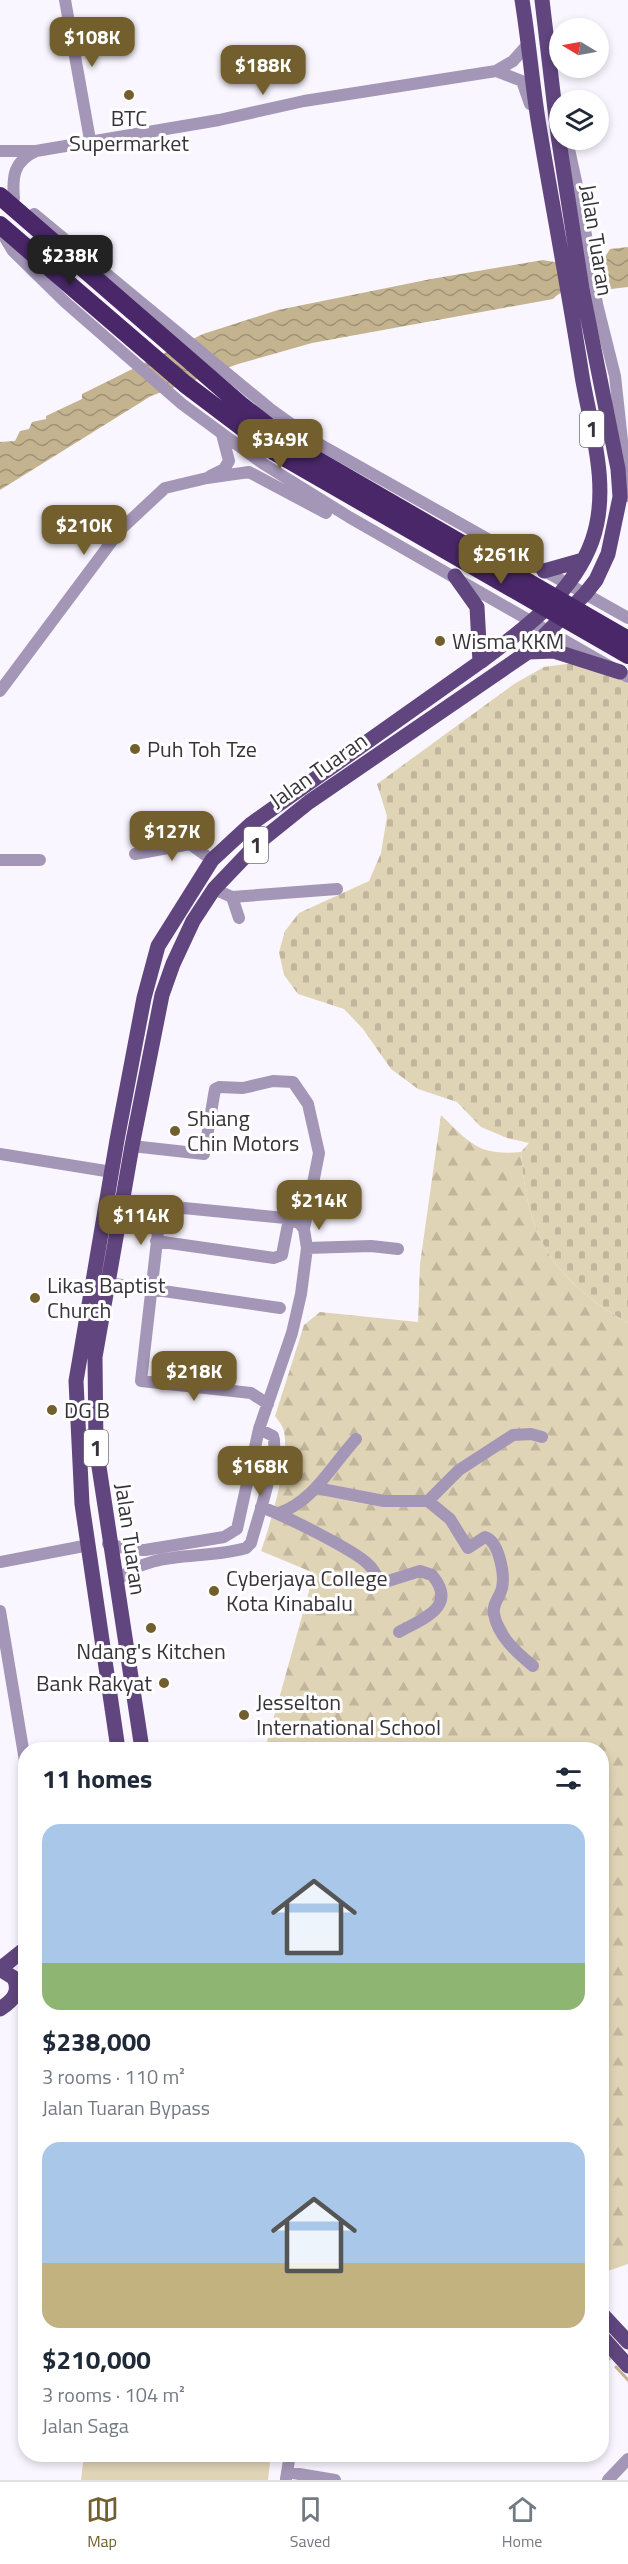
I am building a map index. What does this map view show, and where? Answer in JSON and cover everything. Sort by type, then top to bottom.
[{"type":"highway","points":[[7,197],[169,344],[298,448],[399,514],[628,653]]},
{"type":"highway","points":[[0,227],[185,384],[275,452],[399,514],[628,640]]},
{"type":"main road","name":"Jalan Tuaran","points":[[543,0],[553,90]]},
{"type":"main road","name":"Jalan Tuaran","points":[[117,1742],[79,1464],[76,1381],[144,998],[158,946],[212,860],[250,824],[480,662],[531,621],[568,585],[592,541],[600,500],[576,292],[539,125],[522,3]]},
{"type":"main road","name":"Jalan Tuaran","points":[[559,150],[570,258]]},
{"type":"main road","name":"Jalan Tuaran","points":[[141,1742],[108,1544],[96,1447],[93,1406],[95,1357],[132,1146],[158,1017],[177,953],[193,921],[214,889],[258,843],[309,802],[528,652],[596,580],[608,554],[624,496],[613,437],[576,292]]},
{"type":"main road","points":[[624,496],[628,522]]},
{"type":"main road","points":[[544,571],[583,560]]},
{"type":"main road","points":[[455,576],[477,607],[480,662]]},
{"type":"main road","points":[[528,652],[554,651],[625,673]]},
{"type":"main road","points":[[351,754],[361,767]]},
{"type":"main road","points":[[112,1172],[122,1166],[148,1033],[158,1017]]},
{"type":"main road","points":[[6,2004],[14,1978],[0,1969],[18,1954]]},
{"type":"main road","points":[[6,2004],[18,1988]]},
{"type":"main road","points":[[609,2322],[628,2342]]},
{"type":"main road","points":[[609,2347],[628,2366]]},
{"type":"street","points":[[65,0],[90,140]]},
{"type":"street","points":[[0,151],[36,151],[90,140],[219,120],[304,101],[496,71],[513,61],[529,43]]},
{"type":"street","points":[[496,71],[522,81],[539,125]]},
{"type":"street","points":[[569,150],[581,204],[597,304],[615,376],[627,476],[624,496]]},
{"type":"street","points":[[7,197],[15,170],[27,155],[36,151]]},
{"type":"street","points":[[0,187],[7,197],[187,339],[285,420],[336,454],[628,618]]},
{"type":"street","points":[[0,227],[13,251],[168,392],[222,434],[349,517],[625,673],[628,653]]},
{"type":"street","points":[[207,478],[224,469],[229,461],[222,434]]},
{"type":"street","points":[[0,691],[121,529],[165,488],[207,478],[249,472],[334,517],[349,517]]},
{"type":"street","points":[[484,593],[496,590],[507,582],[514,562],[509,551]]},
{"type":"street","points":[[135,854],[190,844],[212,860]]},
{"type":"street","points":[[0,860],[40,860]]},
{"type":"street","points":[[214,889],[232,897],[337,889]]},
{"type":"street","points":[[232,897],[239,918]]},
{"type":"street","points":[[132,1146],[204,1154],[215,1089],[219,1087],[243,1088],[273,1081],[294,1082],[308,1104],[319,1153],[303,1229]]},
{"type":"street","points":[[0,1154],[112,1172]]},
{"type":"street","points":[[108,1544],[132,1550],[145,1550],[230,1535],[240,1521],[259,1429],[296,1318],[307,1248],[303,1229],[299,1223],[289,1220],[123,1202]]},
{"type":"street","points":[[161,1206],[141,1381],[251,1394],[268,1404]]},
{"type":"street","points":[[156,1241],[274,1258],[282,1255],[289,1220]]},
{"type":"street","points":[[307,1248],[371,1246],[398,1249]]},
{"type":"street","points":[[108,1283],[280,1308]]},
{"type":"street","points":[[115,1583],[126,1571],[149,1561],[246,1548],[251,1543],[275,1446],[273,1436],[259,1429]]},
{"type":"street","points":[[428,1501],[459,1470],[513,1435],[531,1434],[542,1437]]},
{"type":"street","points":[[279,1513],[297,1505],[316,1488],[356,1439]]},
{"type":"street","points":[[316,1488],[384,1501],[428,1501],[450,1519],[468,1548],[485,1537],[491,1540],[497,1554],[502,1579],[502,1590],[493,1610],[494,1616],[506,1640],[533,1666]]},
{"type":"street","points":[[261,1507],[279,1513],[348,1550],[368,1564],[380,1580],[386,1582],[420,1572],[432,1575],[440,1587],[442,1599],[437,1610],[399,1632]]},
{"type":"street","points":[[0,1562],[89,1545]]},
{"type":"street","points":[[0,1611],[22,1742]]},
{"type":"street","points":[[608,2480],[628,2459]]},
{"type":"street","points":[[287,2476],[335,2480]]},
{"type":"green space","points":[[581,662],[612,674],[628,684],[628,1323],[580,1290],[549,1253],[538,1232],[524,1182],[521,1152],[529,1143],[507,1138],[481,1127],[457,1102],[418,1089],[391,1069],[363,1029],[344,1009],[298,994],[284,975],[279,952],[285,931],[299,913],[369,881],[381,853],[387,816],[377,784],[514,684],[544,667]]},
{"type":"green space","points":[[441,1115],[476,1146],[494,1152],[521,1152],[530,1209],[549,1253],[580,1290],[628,1323],[628,2264],[609,2271],[609,1742],[267,1742],[314,1573],[261,1551],[279,1489],[285,1454],[283,1428],[275,1416],[304,1325],[320,1312],[418,1322],[420,1264]]},
{"type":"green space","points":[[83,2462],[270,2462],[268,2480],[81,2480]]},
{"type":"water","points":[[628,247],[628,287],[611,289],[608,281],[586,284],[564,291],[553,299],[312,343],[238,364],[151,396],[0,490],[0,442],[15,441],[20,431],[29,429],[32,422],[46,419],[46,416],[82,399],[82,394],[203,334],[278,310],[431,279],[543,260],[566,262],[605,257],[610,249]]},
{"type":"waterway","points":[[616,2367],[628,2380]]},
{"type":"place","name":"BTC Supermarket","points":[[129,95]]},
{"type":"place","name":"Wisma KKM","points":[[440,641]]},
{"type":"place","name":"Puh Toh Tze","points":[[135,749]]},
{"type":"place","name":"Shiang Chin Motors","points":[[175,1131]]},
{"type":"place","name":"Likas Baptist Church","points":[[35,1298]]},
{"type":"place","name":"DG B","points":[[52,1410]]},
{"type":"place","name":"Cyberjaya College Kota Kinabalu","points":[[214,1591]]},
{"type":"place","name":"Ndang's Kitchen","points":[[151,1628]]},
{"type":"place","name":"Bank Rakyat","points":[[164,1683]]},
{"type":"place","name":"Jesselton International School","points":[[244,1715]]}]
